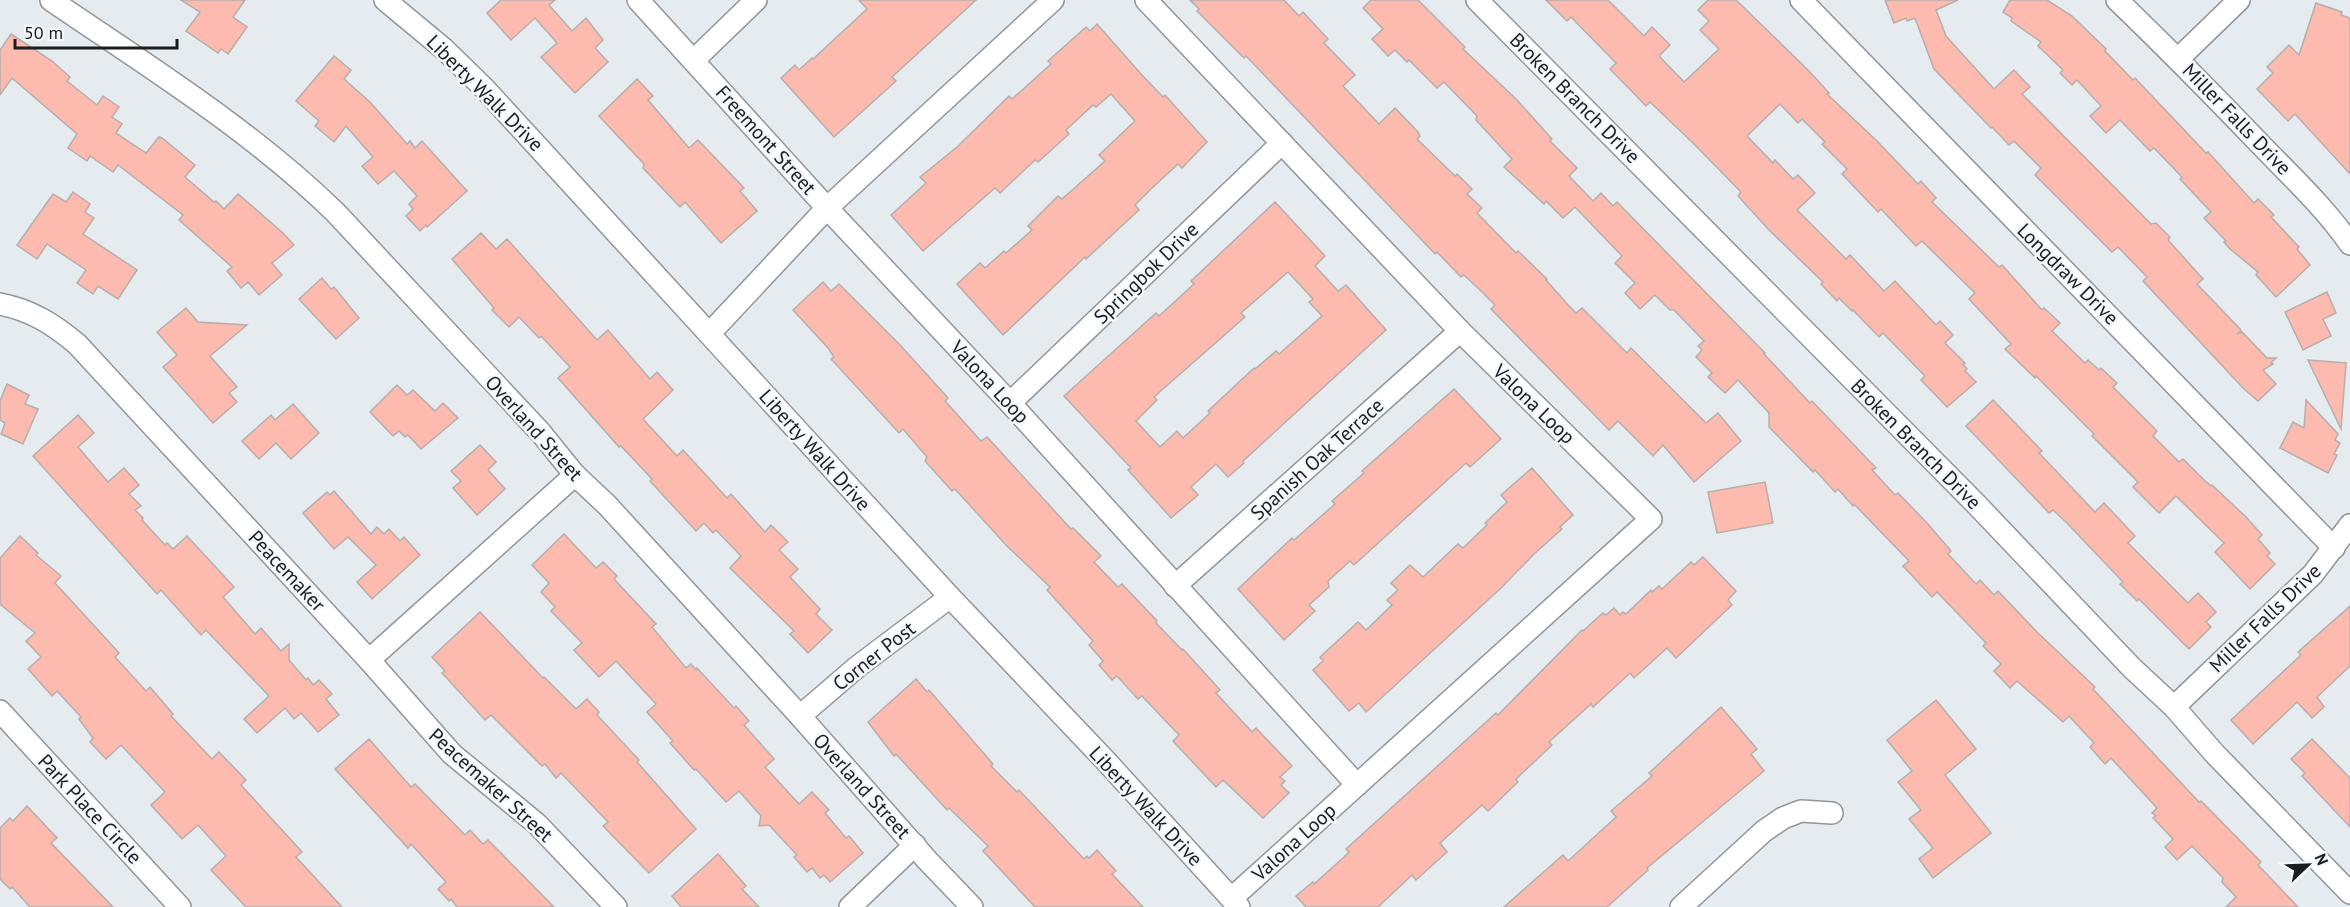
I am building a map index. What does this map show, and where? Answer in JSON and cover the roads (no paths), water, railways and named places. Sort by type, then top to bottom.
[{"type":"street","name":"Overland Street","points":[[51,0],[260,144],[302,179],[533,425],[575,475],[607,505],[972,907]]},
{"type":"street","name":"Liberty Walk Drive","points":[[385,0],[444,49],[484,88],[950,597],[1105,760],[1235,903]]},
{"type":"street","name":"Freemont Street","points":[[638,0],[826,208],[710,333]]},
{"type":"street","points":[[694,60],[756,0]]},
{"type":"street","points":[[826,208],[1053,0]]},
{"type":"street","name":"Valona Loop","points":[[1146,0],[1460,331],[1651,519],[1357,785],[1235,903]]},
{"type":"street","name":"Broken Branch Drive","points":[[1477,0],[1977,505],[2132,668],[2174,707],[2214,753],[2350,893]]},
{"type":"street","name":"Miller Falls Drive","points":[[2117,0],[2178,58],[2303,186],[2350,244]]},
{"type":"street","points":[[2178,58],[2239,0]]},
{"type":"street","name":"Longdraw Drive","points":[[1805,1],[2334,548]]},
{"type":"street","name":"Springbok Drive","points":[[1010,403],[1282,143]]},
{"type":"street","name":"Valona Loop","points":[[826,208],[1010,403],[1357,785]]},
{"type":"street","name":"Peacemaker","points":[[0,304],[30,311],[55,326],[77,344],[369,660]]},
{"type":"street","name":"Spanish Oak Terrace","points":[[1175,586],[1460,331]]},
{"type":"street","points":[[369,660],[575,475]]},
{"type":"street","name":"Miller Falls Drive","points":[[2174,707],[2313,574],[2350,525]]},
{"type":"street","name":"Corner Post","points":[[800,716],[857,667],[950,597]]},
{"type":"street","name":"Peacemaker Street","points":[[369,660],[452,754],[537,824],[616,907]]},
{"type":"street","name":"Park Place Circle","points":[[0,711],[180,907]]},
{"type":"street","points":[[1681,907],[1764,831],[1783,818],[1801,811],[1832,813]]},
{"type":"street","points":[[850,907],[915,845]]}]
